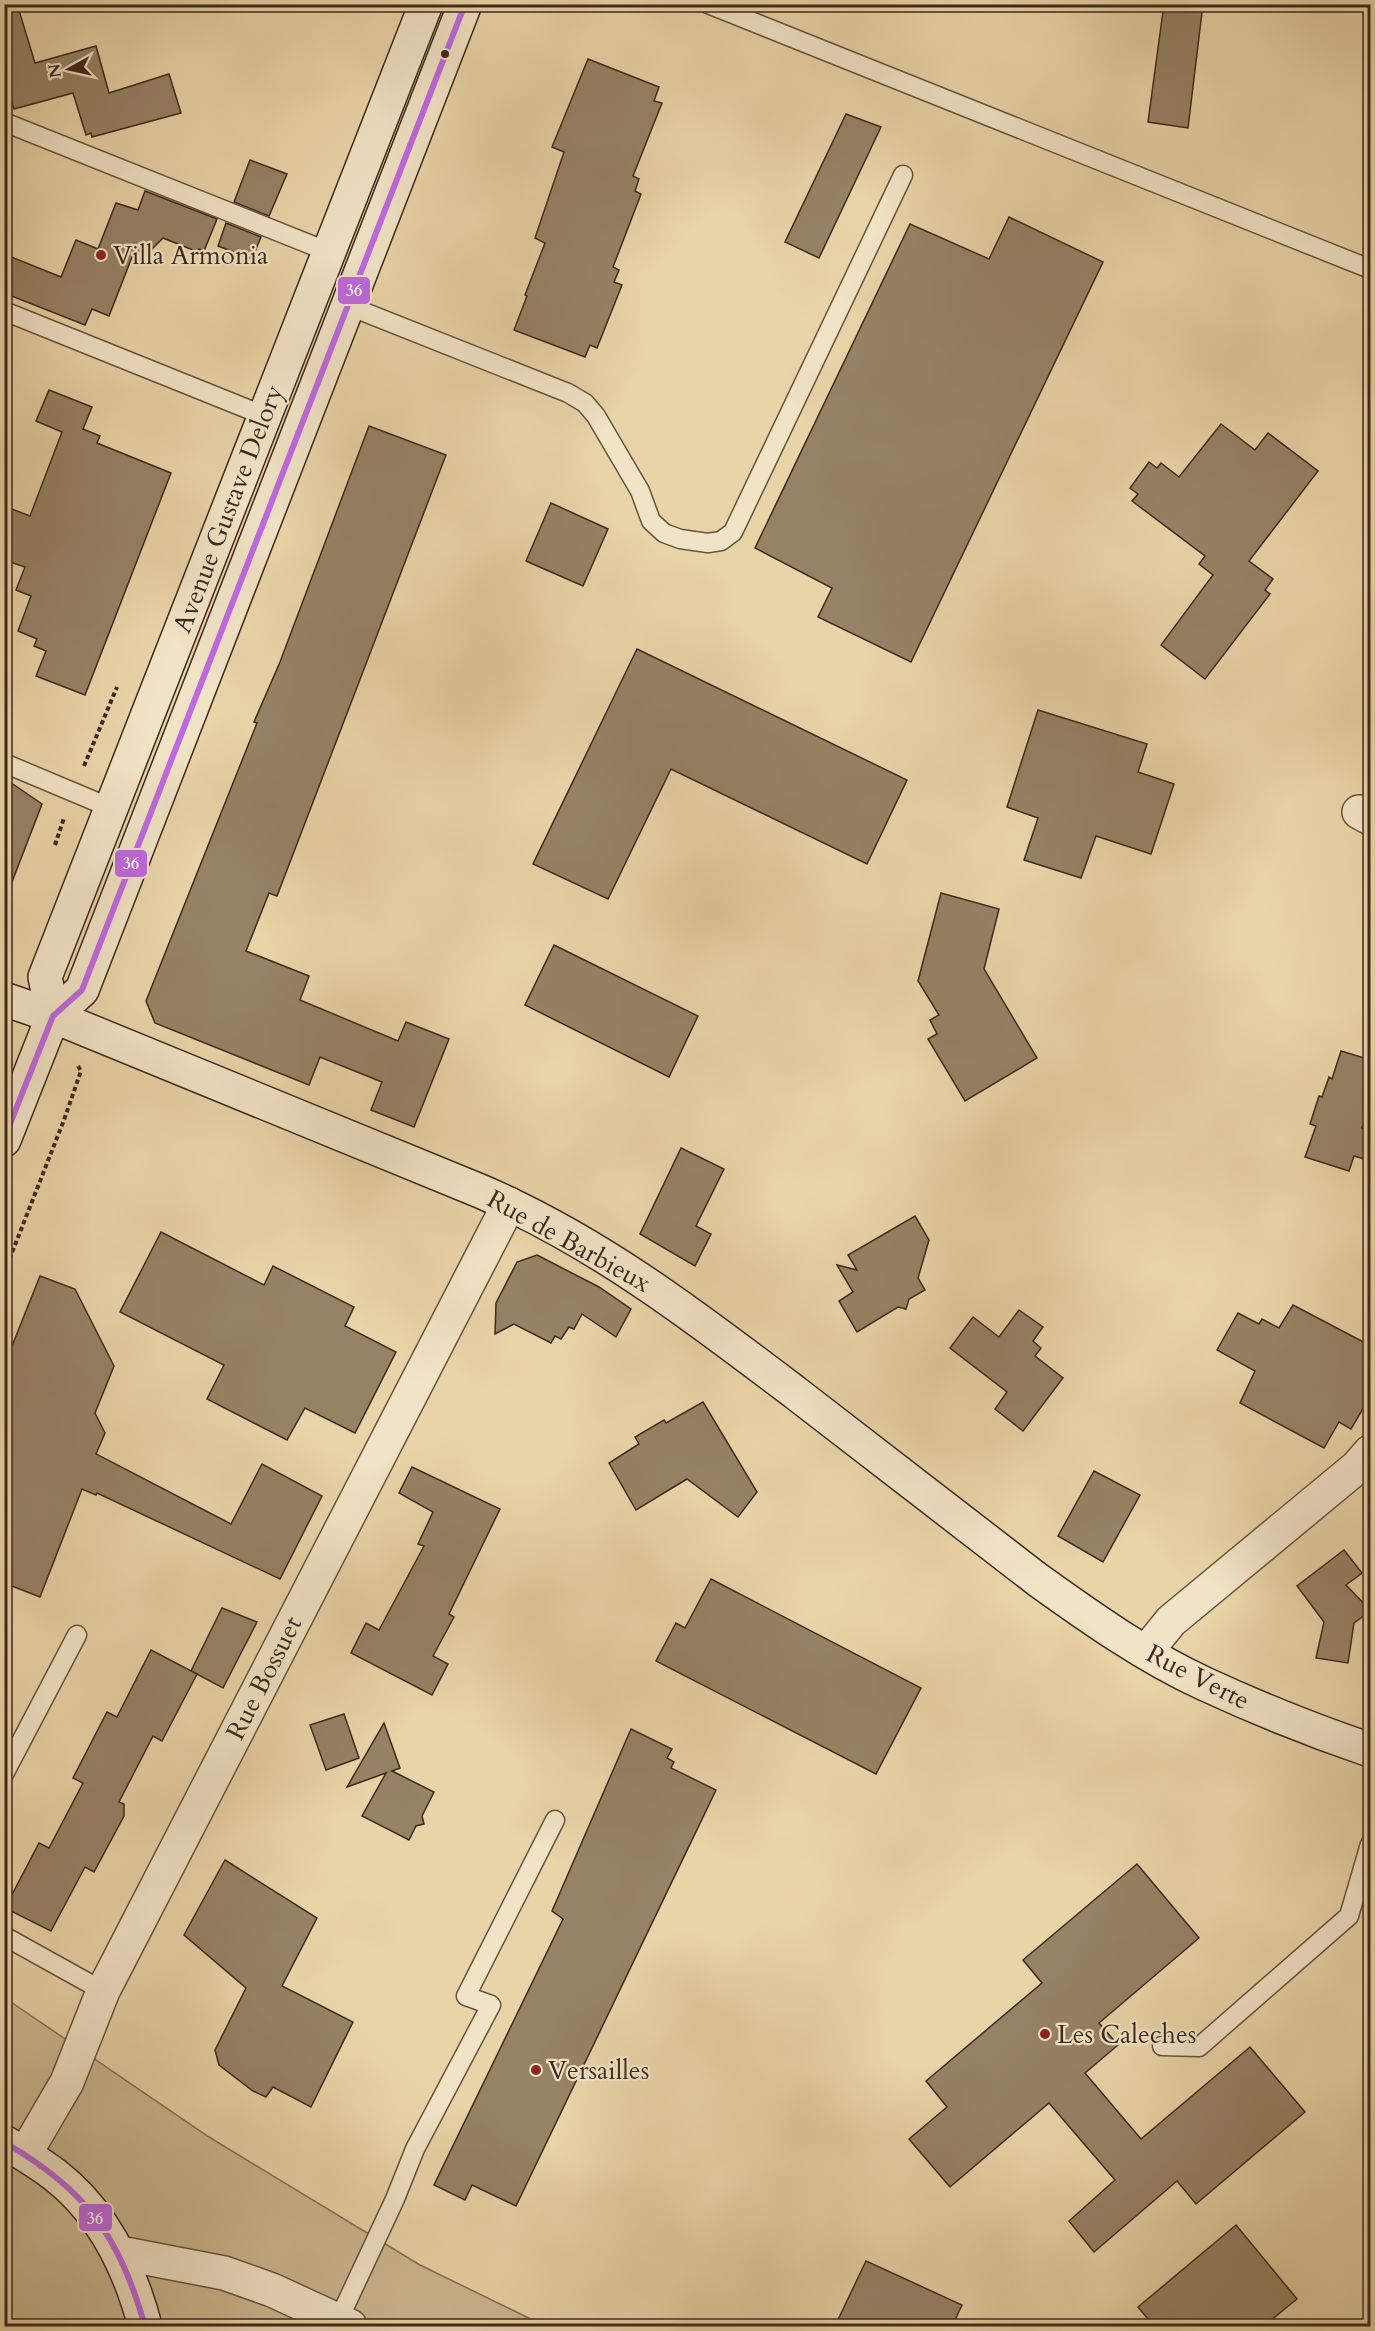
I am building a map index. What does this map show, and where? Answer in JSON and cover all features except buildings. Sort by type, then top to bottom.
[{"type":"street","name":"Avenue Gustave Delory","points":[[53,1016],[45,977],[426,4]]},
{"type":"street","name":"Avenue Gustave Delory","points":[[4,1140],[53,1016],[82,990],[465,4]]},
{"type":"street","name":"Rue de Barbieux","points":[[4,999],[53,1016],[509,1204],[595,1250],[698,1318],[1038,1580]]},
{"type":"street","name":"Rue Bossuet","points":[[15,2148],[67,2082],[103,1991],[509,1204]]},
{"type":"street","points":[[1146,1652],[1171,1621],[1357,1467],[1371,1452]]},
{"type":"street","name":"Rue Verte","points":[[1038,1580],[1091,1618],[1204,1684],[1300,1726],[1371,1750]]},
{"type":"street","points":[[15,2148],[56,2175],[76,2194],[99,2222],[120,2253],[138,2300],[145,2326]]},
{"type":"street","points":[[120,2253],[224,2273],[272,2290],[344,2324]]},
{"type":"lane","points":[[708,4],[1371,269]]},
{"type":"lane","points":[[4,122],[329,252]]},
{"type":"lane","points":[[349,306],[568,393],[585,403],[596,416],[640,491],[651,521],[664,532],[680,539],[708,543],[721,541],[733,532],[903,175]]},
{"type":"lane","points":[[4,310],[265,416]]},
{"type":"lane","points":[[4,763],[111,808]]},
{"type":"lane","points":[[4,1774],[77,1635]]},
{"type":"lane","points":[[344,2324],[415,2149],[491,2005],[466,1996],[555,1820]]},
{"type":"lane","points":[[1162,2046],[1199,2047],[1348,1916],[1371,1844]]},
{"type":"lane","points":[[4,1936],[103,1991]]},
{"type":"path","points":[[4,1273],[81,1071],[53,1016]]},
{"type":"shaded area","points":[[5,1998],[209,2137],[420,2265],[545,2326],[5,2326]]},
{"type":"transit line","name":"36","points":[[4,1139],[53,1016],[82,990],[465,4]]},
{"type":"transit line","name":"36","points":[[4,2142],[57,2178],[96,2218],[123,2265],[145,2326]]},
{"type":"place","name":"Villa Armonia","points":[[101,255]]},
{"type":"place","name":"Les Caleches","points":[[1045,2034]]},
{"type":"place","name":"Versailles","points":[[536,2070]]}]
